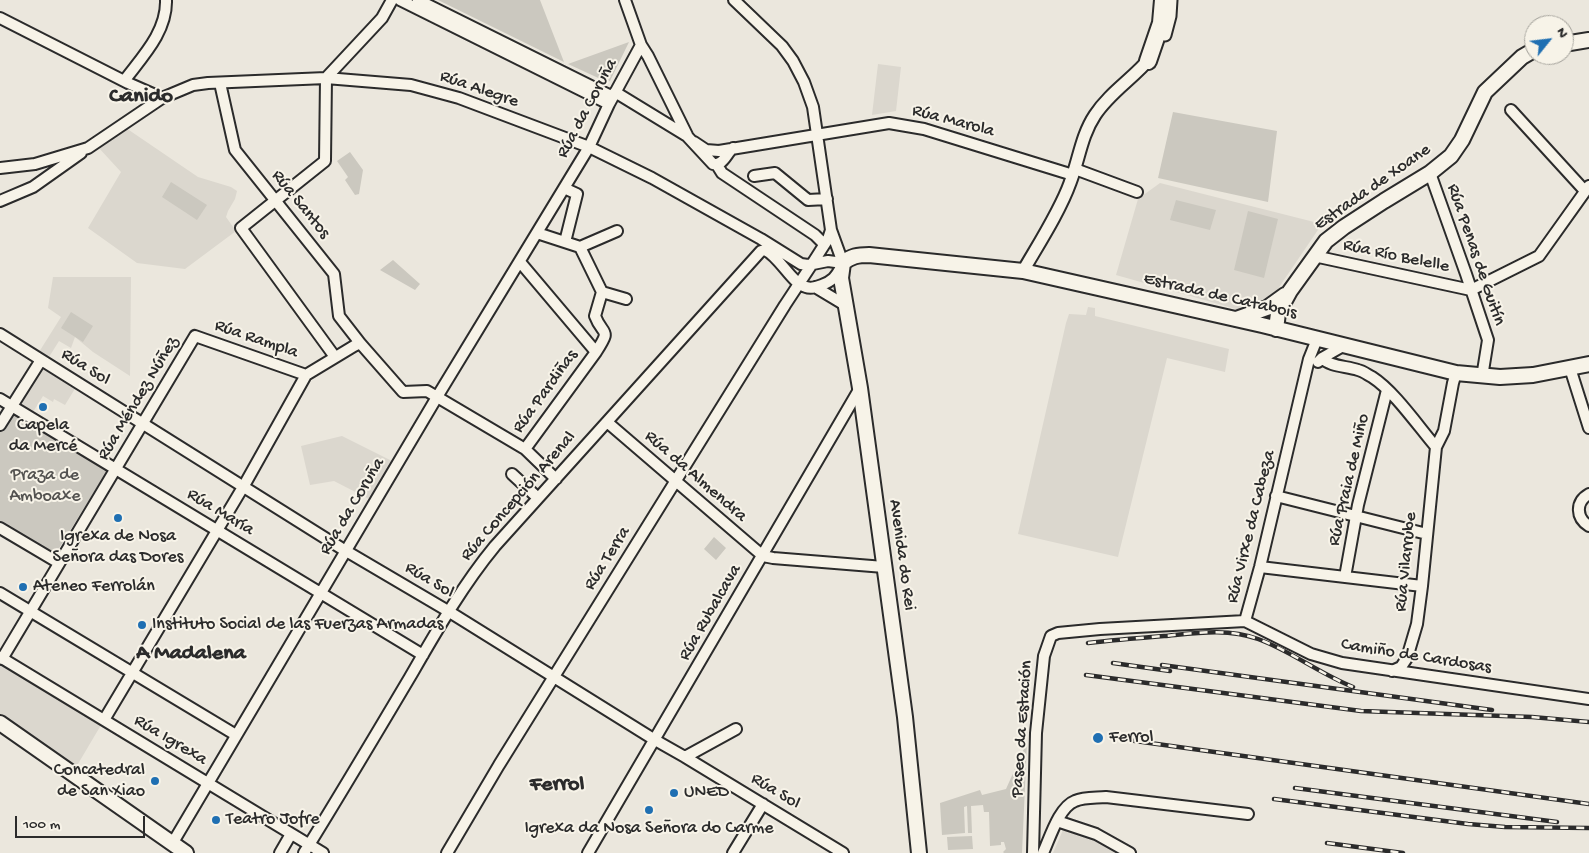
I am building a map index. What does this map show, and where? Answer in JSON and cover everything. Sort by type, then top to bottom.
[{"type":"highway","points":[[1148,61],[1161,23],[1163,0]]},
{"type":"main road","points":[[1574,42],[1589,40]]},
{"type":"main road","name":"Estrada de Xoane","points":[[1290,291],[1326,241],[1344,227],[1430,173],[1451,156],[1485,92],[1524,56]]},
{"type":"main road","name":"Estrada de Catabois","points":[[843,263],[855,256],[869,255],[1022,271],[1269,327],[1456,373],[1482,377],[1534,375],[1589,364]]},
{"type":"main road","name":"Avenida do Rei","points":[[843,263],[841,278],[860,388],[913,784],[919,853]]},
{"type":"main road","points":[[1236,320],[1267,308],[1290,291]]},
{"type":"main road","points":[[1267,308],[1262,319],[1269,327],[1290,291]]},
{"type":"main road","points":[[0,723],[186,853]]},
{"type":"main road","points":[[910,853],[906,802],[908,791],[913,784]]},
{"type":"street","points":[[124,81],[158,35],[163,23],[166,0]]},
{"type":"street","points":[[336,357],[241,228],[325,161],[326,78],[382,18],[392,0]]},
{"type":"street","points":[[400,0],[612,98]]},
{"type":"street","points":[[418,0],[691,139],[716,157],[722,173],[815,235],[824,244]]},
{"type":"street","points":[[625,0],[641,45],[691,139]]},
{"type":"street","points":[[734,0],[774,37],[793,61],[804,82],[813,107],[831,230],[843,263]]},
{"type":"street","points":[[1022,271],[1065,196],[1084,136],[1096,114],[1120,87],[1148,61],[1162,41],[1170,16],[1171,0]]},
{"type":"street","points":[[0,18],[124,81],[162,98]]},
{"type":"street","name":"Rúa da Coruña","points":[[172,844],[436,398],[589,147],[594,132],[641,45]]},
{"type":"street","name":"Rúa Alegre","points":[[0,200],[33,187],[162,98],[193,85],[326,78],[411,85],[459,98],[589,147],[652,178],[761,239],[801,264],[812,264]]},
{"type":"street","name":"Rúa Santos","points":[[220,83],[235,150],[334,274],[339,316],[402,392],[427,391],[436,398]]},
{"type":"street","points":[[1471,290],[1539,256],[1587,189],[1511,110]]},
{"type":"street","name":"Rúa Marola","points":[[716,157],[733,148],[889,123],[924,129],[1137,192]]},
{"type":"street","points":[[0,168],[35,164],[88,148]]},
{"type":"street","points":[[754,176],[775,173],[808,200],[826,199]]},
{"type":"street","name":"Rúa Penas de Guitín","points":[[1430,173],[1488,340],[1482,377]]},
{"type":"street","points":[[564,188],[577,194],[565,242]]},
{"type":"street","name":"Rúa Terra","points":[[447,853],[499,765],[812,264],[831,230]]},
{"type":"street","points":[[537,233],[580,247],[617,231]]},
{"type":"street","points":[[761,239],[763,245],[761,251],[765,250],[771,254],[799,284],[807,288],[833,280],[843,263]]},
{"type":"street","points":[[580,247],[602,292],[595,316],[604,330],[605,338],[596,352]]},
{"type":"street","name":"Rúa Concepción Arenal","points":[[306,849],[339,797],[448,611],[479,565],[761,251]]},
{"type":"street","name":"Rúa Río Belelle","points":[[1314,256],[1471,290]]},
{"type":"street","points":[[812,264],[828,261],[843,263]]},
{"type":"street","name":"Rúa Pardiñas","points":[[520,262],[596,352],[525,449]]},
{"type":"street","points":[[815,287],[845,305]]},
{"type":"street","points":[[602,292],[626,299]]},
{"type":"street","name":"Rúa Sol","points":[[0,334],[346,551],[448,611],[654,740],[686,757],[843,853]]},
{"type":"street","name":"Rúa Rampla","points":[[195,336],[306,375]]},
{"type":"street","name":"Rúa Méndez Núñez","points":[[1,658],[195,336]]},
{"type":"street","name":"Rúa Virxe da Cabeza","points":[[1051,636],[1058,633],[1100,629],[1245,621],[1260,567],[1305,376],[1318,339]]},
{"type":"street","points":[[104,720],[243,487],[306,375],[360,343]]},
{"type":"street","points":[[1305,376],[1322,358],[1343,346]]},
{"type":"street","points":[[1322,358],[1338,365],[1360,370],[1376,380],[1387,390],[1436,447]]},
{"type":"street","points":[[0,425],[41,360]]},
{"type":"street","points":[[1570,368],[1589,428]]},
{"type":"street","name":"Rúa Vilarrube","points":[[1391,671],[1401,667],[1407,658],[1416,624],[1422,586],[1436,447],[1444,431],[1456,373]]},
{"type":"street","name":"Rúa Rubalcava","points":[[588,853],[860,388]]},
{"type":"street","name":"Rúa Praia de Miño","points":[[1345,577],[1358,505],[1387,390]]},
{"type":"street","points":[[436,398],[525,449],[556,479]]},
{"type":"street","name":"Rúa María","points":[[0,399],[423,655]]},
{"type":"street","name":"Rúa da Almendra","points":[[607,422],[763,556]]},
{"type":"street","points":[[512,474],[538,498]]},
{"type":"street","points":[[1589,494],[1582,500],[1578,511],[1583,522],[1589,526]]},
{"type":"street","points":[[1276,496],[1427,534]]},
{"type":"street","points":[[0,528],[59,563]]},
{"type":"street","points":[[763,556],[884,567]]},
{"type":"street","points":[[1260,567],[1422,586]]},
{"type":"street","points":[[0,592],[236,735]]},
{"type":"street","name":"Camiño de Cardosas","points":[[1245,621],[1312,654],[1342,663],[1589,698]]},
{"type":"street","name":"Paseo da Estación","points":[[1033,853],[1036,733],[1044,656],[1051,636]]},
{"type":"street","name":"Rúa Igrexa","points":[[1,658],[291,834],[306,849],[324,853]]},
{"type":"street","points":[[686,757],[736,729]]},
{"type":"street","points":[[1043,853],[1064,808],[1073,801],[1084,798],[1106,797],[1248,814]]},
{"type":"street","points":[[733,853],[763,804]]},
{"type":"street","points":[[1034,825],[1046,830],[1057,821]]},
{"type":"street","points":[[1057,821],[1096,834],[1130,853]]},
{"type":"street","points":[[280,853],[291,834]]},
{"type":"shaded area","points":[[878,64],[901,67],[896,111],[872,115]]},
{"type":"shaded area","points":[[126,128],[198,177],[231,187],[237,191],[226,217],[236,231],[185,269],[137,263],[88,228],[121,172],[98,147]]},
{"type":"shaded area","points":[[1160,183],[1322,224],[1271,299],[1243,311],[1116,275],[1138,199]]},
{"type":"shaded area","points":[[53,277],[131,277],[130,376],[93,352],[75,337],[71,348],[59,341],[49,357],[39,352],[61,317],[48,308]]},
{"type":"shaded area","points":[[1088,307],[1095,308],[1095,316],[1229,349],[1225,372],[1167,358],[1118,557],[1018,534],[1066,323],[1069,314],[1086,315]]},
{"type":"shaded area","points":[[43,367],[76,387],[65,405],[54,399],[53,402],[43,396],[33,412],[21,405]]},
{"type":"shaded area","points":[[342,436],[394,462],[371,500],[334,481],[310,485],[301,446]]},
{"type":"shaded area","points":[[0,657],[104,720],[72,774],[0,723]]},
{"type":"shaded area","points":[[1066,829],[1095,839],[1120,853],[1053,853],[1063,830]]},
{"type":"green space","points":[[438,0],[540,0],[564,62]]},
{"type":"green space","points":[[629,42],[610,81],[607,82],[568,64]]},
{"type":"green space","points":[[1173,112],[1277,131],[1268,202],[1158,178]]},
{"type":"green space","points":[[350,152],[363,170],[359,194],[355,195],[345,180],[348,177],[337,161]]},
{"type":"green space","points":[[171,182],[207,205],[197,220],[162,197]]},
{"type":"green space","points":[[1176,200],[1216,210],[1210,230],[1170,220]]},
{"type":"green space","points":[[1248,211],[1278,219],[1264,278],[1234,270]]},
{"type":"green space","points":[[393,260],[420,284],[415,290],[380,270]]},
{"type":"green space","points":[[71,312],[93,326],[83,342],[61,328]]},
{"type":"green space","name":"Praza de Amboaxe","points":[[12,411],[107,471],[53,558],[0,524],[0,431]]},
{"type":"green space","points":[[714,537],[726,548],[716,560],[704,549]]},
{"type":"green space","points":[[1027,742],[1022,853],[1004,853],[1006,849],[1004,842],[1001,842],[1001,845],[990,846],[989,812],[984,812],[983,805],[971,806],[972,833],[968,833],[967,806],[964,807],[965,833],[942,835],[940,803],[980,790],[982,795],[1006,789]]},
{"type":"green space","points":[[972,836],[973,849],[948,850],[947,837]]},
{"type":"railway","points":[[1088,643],[1200,633],[1235,633],[1270,644],[1353,687]]},
{"type":"railway","points":[[1113,663],[1170,671]]},
{"type":"railway","points":[[1162,665],[1492,710]]},
{"type":"railway","points":[[1086,675],[1361,711],[1532,717],[1589,722]]},
{"type":"railway","points":[[1121,739],[1589,804]]},
{"type":"railway","points":[[1295,788],[1557,822]]},
{"type":"railway","points":[[1274,799],[1468,824],[1505,827],[1589,828]]},
{"type":"railway","points":[[1327,843],[1403,853]]},
{"type":"place","name":"Capela da Mercé","points":[[43,407]]},
{"type":"place","name":"Igrexa de Nosa Señora das Dores","points":[[118,518]]},
{"type":"place","name":"Ateneo Ferrolán","points":[[23,587]]},
{"type":"place","name":"Instituto Social de las Fuerzas Armadas","points":[[142,625]]},
{"type":"place","name":"Ferrol","points":[[1098,738]]},
{"type":"place","name":"Concatedral de San Xiao","points":[[155,781]]},
{"type":"place","name":"UNED","points":[[674,793]]},
{"type":"place","name":"Igrexa da Nosa Señora do Carme","points":[[649,810]]},
{"type":"place","name":"Teatro Jofre","points":[[216,820]]},
{"type":"district","name":"Canido","points":[[141,98]]},
{"type":"district","name":"A Madalena","points":[[191,655]]},
{"type":"district","name":"Ferrol","points":[[557,786]]}]
